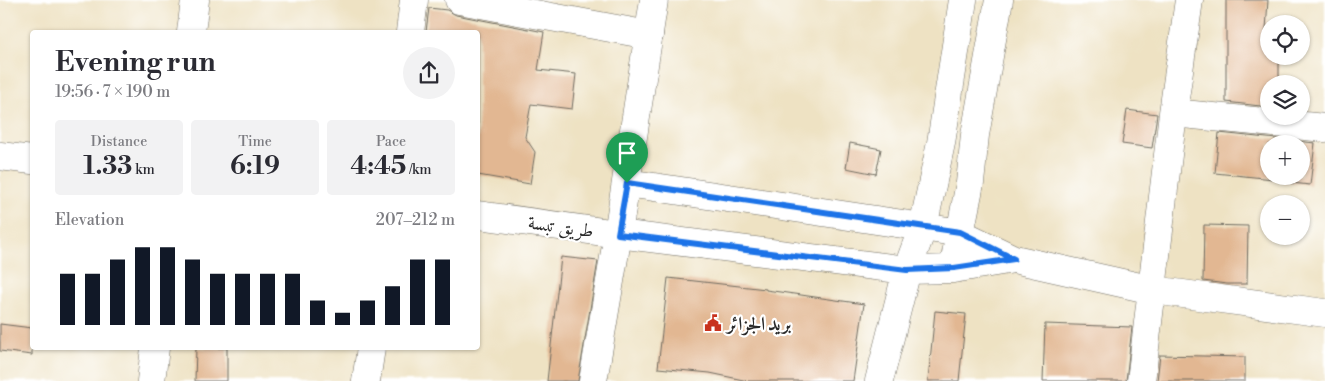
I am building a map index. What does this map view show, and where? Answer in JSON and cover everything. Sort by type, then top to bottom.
[{"type":"street","points":[[191,30],[195,0]]},
{"type":"street","points":[[410,30],[414,0]]},
{"type":"street","points":[[459,0],[649,35]]},
{"type":"street","name":"طريق تبسة","points":[[480,215],[618,234],[654,0]]},
{"type":"street","points":[[879,381],[907,270],[923,227],[941,143],[963,0]]},
{"type":"street","points":[[954,268],[970,184],[998,0]]},
{"type":"street","points":[[1141,381],[1173,112],[1189,0]]},
{"type":"street","points":[[1173,112],[1325,128]]},
{"type":"street","points":[[0,156],[30,160]]},
{"type":"street","points":[[627,183],[960,232],[1014,259],[1153,290],[1325,313]]},
{"type":"street","points":[[593,381],[618,234],[907,270],[954,268],[1014,259]]},
{"type":"street","points":[[151,381],[154,350]]},
{"type":"street","points":[[366,381],[370,350]]},
{"type":"building","points":[[1226,0],[1268,0],[1267,15],[1260,15],[1260,65],[1279,65],[1279,75],[1260,75],[1260,106],[1226,102]]},
{"type":"building","points":[[429,8],[447,10],[456,15],[544,32],[538,70],[576,74],[572,109],[531,104],[525,137],[535,152],[530,184],[480,175],[480,30],[426,30]]},
{"type":"building","points":[[1127,110],[1157,114],[1152,148],[1122,144]]},
{"type":"building","points":[[1219,133],[1260,137],[1260,178],[1215,173]]},
{"type":"building","points":[[1310,142],[1315,143],[1310,185]]},
{"type":"building","points":[[850,143],[881,149],[876,174],[846,168]]},
{"type":"building","points":[[1204,225],[1248,226],[1247,284],[1203,281]]},
{"type":"building","points":[[561,257],[598,261],[578,381],[547,381]]},
{"type":"building","points":[[668,278],[766,289],[864,304],[853,381],[748,381],[710,373],[658,368]]},
{"type":"building","points":[[935,311],[966,314],[959,381],[928,381]]},
{"type":"building","points":[[0,324],[30,328],[30,350],[32,350],[32,355],[0,351]]},
{"type":"building","points":[[1045,324],[1132,327],[1126,381],[1043,381]]},
{"type":"building","points":[[196,350],[227,350],[227,381],[195,381]]},
{"type":"building","points":[[1160,355],[1245,357],[1245,381],[1157,381]]},
{"type":"place","name":"بريد الجزائر","points":[[713,323]]},
{"type":"route","points":[[627,183],[960,232],[1014,259],[954,268],[907,270],[618,234],[627,183]]}]
